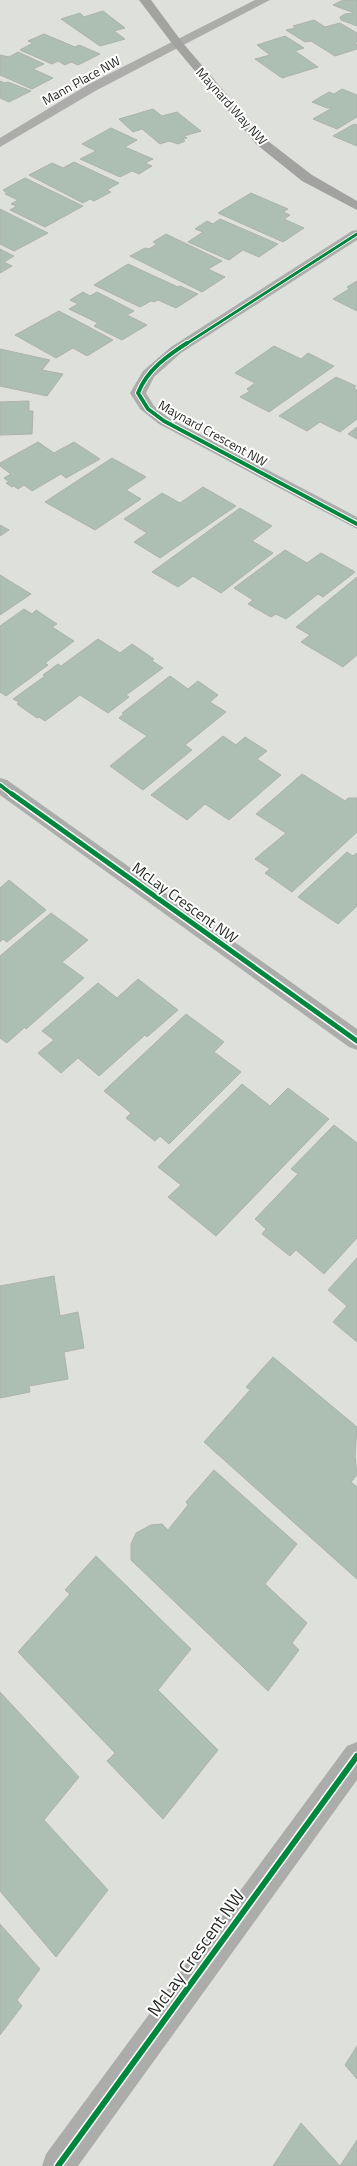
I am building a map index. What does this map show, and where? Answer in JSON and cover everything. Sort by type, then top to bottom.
[{"type":"street","name":"Maynard Way NW","points":[[145,0],[178,44],[260,141],[307,178],[357,206]]},
{"type":"street","name":"Mann Place NW","points":[[0,143],[93,87],[264,0]]},
{"type":"street","name":"Maynard Crescent NW","points":[[357,234],[176,350],[152,368],[142,381],[138,393],[141,402],[149,411],[164,421],[357,524]]},
{"type":"street","name":"McLay Crescent NW","points":[[0,785],[357,1041]]},
{"type":"street","name":"McLay Crescent NW","points":[[58,2166],[357,1756]]},
{"type":"building","points":[[343,0],[357,0],[357,26],[341,20],[340,17],[345,14],[354,13],[333,5]]},
{"type":"building","points":[[103,11],[125,28],[114,31],[125,39],[100,46],[61,19],[80,13],[84,17]]},
{"type":"building","points":[[314,20],[325,27],[340,23],[357,33],[357,42],[355,43],[357,45],[357,49],[335,56],[311,41],[305,42],[286,30],[296,28],[293,26]]},
{"type":"building","points":[[44,34],[75,47],[79,45],[100,54],[78,65],[71,62],[65,65],[58,61],[52,64],[20,50],[33,43],[28,41]]},
{"type":"building","points":[[285,36],[304,48],[295,51],[318,67],[282,78],[255,59],[270,55],[257,45]]},
{"type":"building","points":[[18,52],[44,64],[33,69],[53,78],[32,89],[0,75],[0,55],[9,57]]},
{"type":"building","points":[[0,81],[5,83],[8,82],[31,91],[9,102],[0,98]]},
{"type":"building","points":[[342,89],[357,95],[357,117],[337,129],[313,119],[332,108],[327,108],[312,102],[329,92],[334,94]]},
{"type":"building","points":[[153,109],[162,116],[177,112],[201,131],[184,136],[187,138],[183,139],[185,141],[178,144],[169,141],[160,144],[142,129],[133,132],[119,119]]},
{"type":"building","points":[[354,124],[357,125],[357,146],[333,136]]},
{"type":"building","points":[[111,128],[137,140],[125,147],[153,159],[145,163],[152,166],[139,174],[132,171],[120,177],[80,159],[96,151],[82,144]]},
{"type":"building","points":[[74,162],[119,183],[107,190],[111,192],[94,201],[90,199],[83,203],[29,175],[52,163],[63,168]]},
{"type":"building","points":[[25,178],[83,206],[45,227],[10,210],[17,206],[11,204],[18,200],[5,194],[7,193],[3,190]]},
{"type":"building","points":[[251,193],[288,209],[283,212],[290,215],[284,219],[304,228],[283,242],[218,213]]},
{"type":"building","points":[[0,209],[48,233],[14,251],[0,244]]},
{"type":"building","points":[[220,219],[278,244],[259,257],[243,250],[229,260],[188,242],[203,232],[195,229],[207,221],[213,224]]},
{"type":"building","points":[[166,234],[222,261],[208,269],[225,277],[202,292],[130,256],[145,248],[149,249],[157,244],[153,242]]},
{"type":"building","points":[[0,249],[14,256],[4,262],[12,266],[0,273]]},
{"type":"building","points":[[128,264],[178,287],[180,286],[198,294],[176,308],[158,300],[154,302],[151,301],[140,307],[94,285]]},
{"type":"building","points":[[357,281],[357,311],[333,299],[349,289],[347,287]]},
{"type":"building","points":[[83,292],[90,296],[97,292],[134,311],[127,315],[147,325],[122,340],[94,326],[98,323],[69,309],[78,304],[70,300]]},
{"type":"building","points":[[59,311],[113,340],[87,356],[73,348],[56,358],[15,335]]},
{"type":"building","points":[[274,346],[301,359],[308,353],[334,366],[269,412],[240,397],[250,391],[247,389],[255,383],[235,373]]},
{"type":"building","points":[[0,349],[50,360],[42,370],[63,374],[47,396],[0,386]]},
{"type":"building","points":[[336,377],[356,386],[354,388],[357,390],[357,419],[340,432],[320,422],[307,431],[279,416]]},
{"type":"building","points":[[29,401],[29,411],[33,411],[32,434],[0,435],[0,402]]},
{"type":"building","points":[[357,427],[357,439],[348,434]]},
{"type":"building","points":[[38,442],[54,453],[74,442],[100,459],[66,478],[61,474],[32,491],[24,485],[18,489],[6,483],[9,482],[4,478],[11,474],[0,466],[0,463]]},
{"type":"building","points":[[112,458],[146,477],[126,490],[141,499],[95,530],[45,502]]},
{"type":"building","points":[[203,487],[236,506],[160,558],[134,542],[147,533],[124,519],[162,493],[180,503]]},
{"type":"building","points":[[240,508],[272,526],[252,541],[273,553],[221,593],[193,576],[178,587],[152,572]]},
{"type":"building","points":[[0,525],[9,530],[0,536]]},
{"type":"building","points":[[285,550],[307,563],[321,553],[355,572],[323,597],[318,594],[286,619],[276,614],[271,617],[248,604],[253,600],[234,588]]},
{"type":"building","points":[[0,575],[31,594],[0,615]]},
{"type":"building","points":[[357,577],[357,655],[343,667],[301,642],[310,635],[296,627]]},
{"type":"building","points":[[24,609],[32,614],[36,610],[57,624],[52,627],[74,641],[45,663],[48,665],[6,696],[0,692],[0,626]]},
{"type":"building","points":[[98,639],[120,653],[132,644],[154,659],[152,661],[163,668],[126,695],[129,697],[108,713],[80,695],[45,721],[39,717],[37,718],[17,704],[19,702],[13,699],[45,676],[43,675],[58,664],[61,666]]},
{"type":"building","points":[[170,676],[188,689],[198,681],[218,695],[210,702],[226,712],[185,745],[192,750],[143,790],[110,766],[147,736],[119,718],[124,714],[122,713]]},
{"type":"building","points":[[223,736],[236,745],[245,737],[267,751],[257,759],[281,775],[229,820],[205,804],[187,820],[151,795]]},
{"type":"building","points":[[302,774],[345,801],[348,798],[357,798],[357,832],[292,892],[265,873],[270,869],[255,859],[286,833],[256,814]]},
{"type":"building","points":[[347,852],[353,856],[357,853],[357,906],[338,924],[298,897]]},
{"type":"building","points":[[9,880],[46,910],[7,942],[3,939],[0,942],[0,888]]},
{"type":"building","points":[[51,913],[88,940],[62,962],[84,978],[26,1029],[25,1027],[7,1043],[0,1038],[0,956]]},
{"type":"building","points":[[138,979],[178,1010],[147,1037],[145,1035],[99,1076],[78,1058],[61,1073],[38,1053],[54,1040],[42,1031],[98,983],[117,998]]},
{"type":"building","points":[[186,1014],[224,1042],[214,1052],[241,1072],[169,1144],[160,1136],[155,1141],[126,1118],[131,1113],[104,1091]]},
{"type":"building","points":[[242,1084],[270,1106],[288,1088],[329,1119],[216,1236],[168,1197],[181,1185],[158,1167]]},
{"type":"building","points":[[334,1125],[357,1143],[357,1238],[324,1274],[296,1250],[290,1256],[262,1234],[266,1229],[255,1219],[298,1174],[291,1169]]},
{"type":"building","points":[[357,1258],[357,1342],[333,1322],[347,1306],[328,1290]]},
{"type":"building","points":[[54,1276],[60,1316],[78,1312],[84,1348],[64,1352],[68,1379],[29,1386],[30,1392],[0,1398],[0,1286]]},
{"type":"building","points":[[273,1357],[357,1427],[355,1456],[357,1475],[351,1482],[357,1487],[357,1579],[204,1442],[250,1390],[246,1387]]},
{"type":"building","points":[[214,1470],[297,1544],[265,1584],[307,1623],[292,1643],[299,1650],[268,1691],[131,1560],[131,1544],[136,1533],[151,1525],[162,1524],[168,1530],[188,1505],[186,1502]]},
{"type":"building","points":[[96,1556],[191,1649],[158,1690],[218,1750],[163,1819],[107,1761],[115,1753],[18,1652],[70,1594],[65,1590]]},
{"type":"building","points":[[0,1692],[79,1777],[44,1820],[108,1890],[56,1957],[0,1891]]},
{"type":"building","points":[[0,1924],[40,1969],[17,2000],[22,2006],[0,2035]]},
{"type":"building","points":[[357,2046],[357,2079],[345,2065]]},
{"type":"building","points":[[301,2123],[340,2166],[273,2166]]},
{"type":"building","points":[[357,2140],[357,2166],[340,2166]]},
{"type":"cycle path","points":[[357,234],[176,350],[148,374],[138,393],[142,402],[148,409],[164,421],[357,524]]},
{"type":"cycle path","points":[[0,785],[357,1041]]},
{"type":"cycle path","points":[[58,2166],[357,1756]]}]
